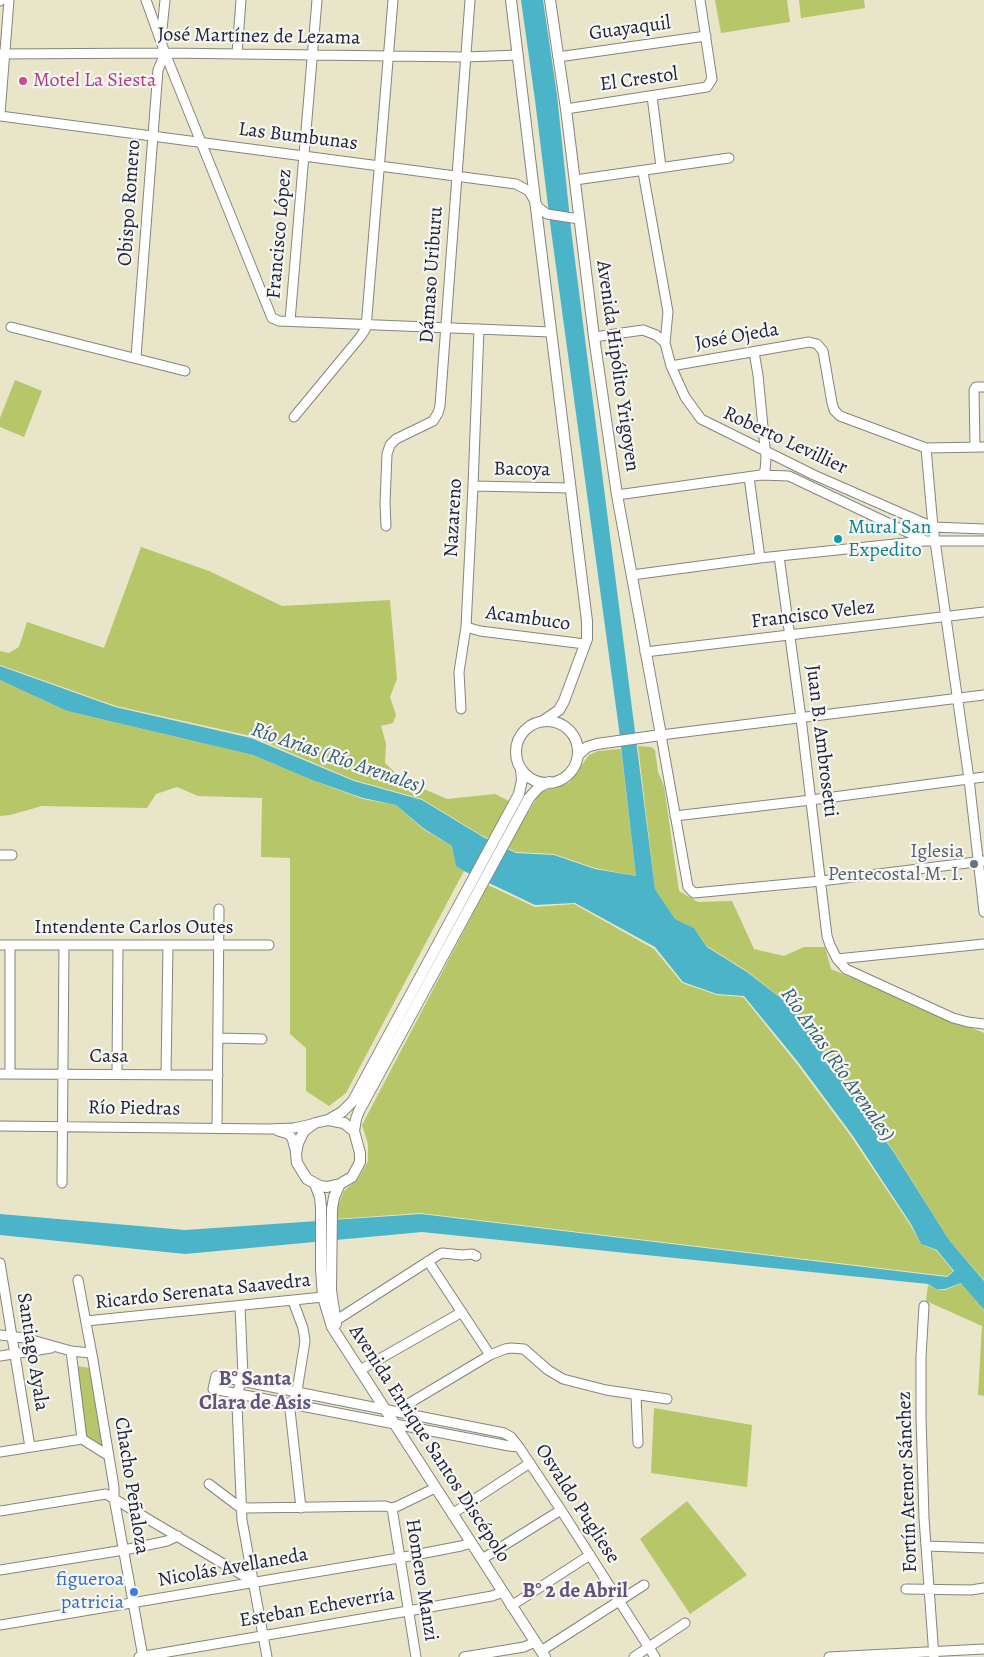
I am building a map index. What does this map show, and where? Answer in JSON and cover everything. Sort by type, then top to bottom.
[{"type":"main road","points":[[511,0],[588,621],[585,644],[562,706],[544,721]]},
{"type":"main road","name":"Avenida Hipólito Yrigoyen","points":[[550,0],[575,180],[575,218],[617,495],[661,735]]},
{"type":"main road","points":[[524,796],[521,769],[517,760],[517,743],[521,734],[527,728],[535,723],[544,721],[557,722],[564,725],[579,739],[602,743]]},
{"type":"main road","points":[[344,1344],[336,1321],[331,1290],[332,1250],[327,1209],[314,1184],[302,1172],[298,1163],[296,1154],[300,1136],[315,1123],[328,1120],[342,1112],[353,1102],[524,796],[549,782],[563,778],[569,774],[577,762],[578,754],[574,735]]},
{"type":"main road","points":[[578,754],[587,748],[602,743],[661,735]]},
{"type":"main road","points":[[521,769],[533,779],[549,782]]},
{"type":"main road","points":[[354,1131],[359,1111],[465,903]]},
{"type":"main road","points":[[314,1184],[327,1187],[340,1184],[352,1177],[360,1162],[359,1144],[354,1131],[344,1123],[328,1120]]},
{"type":"main road","points":[[327,1209],[340,1184]]},
{"type":"main road","name":"Avenida Enrique Santos Discépolo","points":[[327,1209],[320,1253],[323,1297],[332,1327],[540,1650]]},
{"type":"street","points":[[0,115],[2,54],[9,0]]},
{"type":"street","points":[[146,0],[165,53],[272,318],[279,321],[551,332]]},
{"type":"street","points":[[161,42],[165,0]]},
{"type":"street","points":[[237,54],[241,0]]},
{"type":"street","name":"Francisco López","points":[[290,321],[317,0]]},
{"type":"street","points":[[294,417],[361,336],[366,325],[393,0]]},
{"type":"street","name":"Dámaso Uriburu","points":[[386,526],[385,502],[388,450],[396,439],[433,421],[438,413],[441,398],[470,0]]},
{"type":"street","points":[[700,0],[706,36]]},
{"type":"street","name":"Guayaquil","points":[[558,57],[706,36]]},
{"type":"street","name":"El Crestol","points":[[566,108],[704,88],[710,85],[712,80],[706,36]]},
{"type":"street","name":"José Martínez de Lezama","points":[[2,54],[165,53],[518,56]]},
{"type":"street","name":"Obispo Romero","points":[[136,357],[158,70],[165,53]]},
{"type":"street","points":[[652,96],[661,167]]},
{"type":"street","name":"Las Bumbunas","points":[[0,115],[516,184],[523,186],[529,191],[538,207],[546,214]]},
{"type":"street","points":[[575,180],[643,172],[661,167],[729,158]]},
{"type":"street","points":[[643,172],[668,312],[665,343]]},
{"type":"street","points":[[538,228],[540,220],[546,214],[575,218]]},
{"type":"street","points":[[12,327],[136,357],[184,371]]},
{"type":"street","name":"Nazareno","points":[[461,709],[459,672],[466,627],[474,486],[479,329]]},
{"type":"street","points":[[594,337],[643,330],[656,335],[665,343]]},
{"type":"street","name":"José Ojeda","points":[[672,366],[809,342],[817,344],[823,351],[834,410],[840,416],[926,448]]},
{"type":"street","name":"Roberto Levillier","points":[[665,343],[685,397],[700,420],[814,475],[933,527]]},
{"type":"street","points":[[617,495],[749,477],[761,475],[765,471],[758,375],[754,352]]},
{"type":"street","points":[[984,387],[976,387],[974,390],[979,447],[926,448],[933,527],[981,861],[984,912]]},
{"type":"street","name":"Roberto Levillier","points":[[761,475],[789,476],[924,540]]},
{"type":"street","points":[[749,477],[760,558]]},
{"type":"street","name":"Bacoya","points":[[474,486],[570,488]]},
{"type":"street","points":[[933,527],[984,528]]},
{"type":"street","points":[[632,575],[760,558],[924,540],[935,542],[984,541]]},
{"type":"street","name":"Juan B. Ambrosetti","points":[[779,556],[801,718],[827,936],[836,959]]},
{"type":"street","name":"Francisco Velez","points":[[645,652],[984,612]]},
{"type":"street","name":"Acambuco","points":[[466,627],[480,631],[585,644]]},
{"type":"street","points":[[981,861],[694,893],[688,887],[661,735],[984,695]]},
{"type":"street","points":[[675,816],[984,777]]},
{"type":"street","points":[[0,855],[12,855]]},
{"type":"street","points":[[217,1128],[219,910]]},
{"type":"street","points":[[836,959],[984,944]]},
{"type":"street","name":"Intendente Carlos Outes","points":[[0,945],[268,945]]},
{"type":"street","points":[[10,945],[10,1074]]},
{"type":"street","points":[[62,1183],[64,945]]},
{"type":"street","points":[[117,1074],[118,946]]},
{"type":"street","points":[[166,1075],[168,946]]},
{"type":"street","points":[[836,959],[846,970],[953,1018],[984,1024]]},
{"type":"street","points":[[218,1038],[262,1039]]},
{"type":"street","name":"Casa","points":[[0,1074],[218,1075]]},
{"type":"street","points":[[268,1129],[294,1128],[315,1123]]},
{"type":"street","name":"Río Piedras","points":[[0,1126],[268,1129]]},
{"type":"street","points":[[268,1129],[288,1134],[292,1138],[296,1154]]},
{"type":"street","points":[[336,1321],[442,1253],[472,1254],[476,1256]]},
{"type":"street","points":[[428,1261],[490,1355]]},
{"type":"street","name":"Santiago Ayala","points":[[0,1263],[30,1447]]},
{"type":"street","name":"Chacho Peñaloza","points":[[78,1280],[114,1498],[134,1603],[141,1657]]},
{"type":"street","name":"Ricardo Serenata Saavedra","points":[[86,1321],[323,1297]]},
{"type":"street","points":[[293,1301],[304,1328],[305,1341],[291,1415],[301,1508]]},
{"type":"street","points":[[240,1306],[242,1381],[237,1394],[236,1405],[242,1507],[245,1538],[267,1657]]},
{"type":"street","name":"Fortín Atenor Sánchez","points":[[924,1306],[921,1357],[921,1417],[926,1546],[934,1654]]},
{"type":"street","points":[[360,1370],[462,1312]]},
{"type":"street","points":[[0,1335],[71,1351],[91,1353]]},
{"type":"street","points":[[0,1356],[57,1347]]},
{"type":"street","points":[[402,1412],[408,1404],[490,1355],[505,1349],[518,1348],[524,1349],[548,1370],[563,1379],[606,1390],[666,1399]]},
{"type":"street","points":[[71,1351],[82,1439]]},
{"type":"street","name":"Osvaldo Pugliese","points":[[237,1394],[213,1389],[216,1376],[504,1433],[511,1437],[561,1510],[655,1657]]},
{"type":"street","points":[[237,1394],[519,1447]]},
{"type":"street","points":[[636,1395],[638,1443]]},
{"type":"street","points":[[0,1452],[82,1439],[108,1456]]},
{"type":"street","points":[[452,1514],[530,1463]]},
{"type":"street","points":[[209,1484],[242,1507],[385,1506],[392,1508],[435,1488]]},
{"type":"street","points":[[0,1511],[106,1494],[254,1582]]},
{"type":"street","name":"Homero Manzi","points":[[392,1508],[416,1657]]},
{"type":"street","points":[[482,1559],[561,1510]]},
{"type":"street","points":[[0,1570],[124,1550],[167,1541],[178,1536]]},
{"type":"street","name":"Nicolás Avellaneda","points":[[0,1625],[399,1558],[470,1543]]},
{"type":"street","points":[[926,1546],[984,1548]]},
{"type":"street","points":[[511,1606],[590,1555]]},
{"type":"street","points":[[464,1657],[524,1646],[540,1650],[644,1585]]},
{"type":"street","points":[[906,1589],[971,1590],[984,1588]]},
{"type":"street","name":"Esteban Echeverría","points":[[141,1657],[492,1596],[503,1592]]},
{"type":"street","points":[[634,1657],[685,1623]]},
{"type":"street","points":[[829,1657],[934,1654],[984,1649]]},
{"type":"green space","points":[[715,0],[787,0],[790,22],[721,33]]},
{"type":"green space","points":[[799,0],[864,0],[865,8],[801,18]]},
{"type":"green space","points":[[15,380],[42,391],[24,437],[0,427],[0,418]]},
{"type":"green space","points":[[141,547],[209,571],[282,606],[390,600],[397,679],[390,697],[396,715],[393,723],[381,726],[386,744],[385,763],[403,780],[447,799],[495,794],[529,811],[543,791],[569,783],[589,755],[598,751],[621,749],[636,876],[595,868],[554,854],[516,852],[481,835],[422,799],[354,780],[251,736],[116,706],[0,665],[0,651],[9,653],[19,647],[27,622],[104,648]]},
{"type":"green space","points":[[0,680],[67,711],[253,755],[363,799],[396,805],[423,829],[452,846],[456,866],[464,871],[346,1093],[329,1106],[306,1091],[306,1048],[290,1034],[290,858],[261,857],[262,798],[198,796],[177,787],[156,794],[147,808],[42,806],[0,816]]},
{"type":"green space","points":[[638,746],[651,747],[655,750],[658,772],[664,786],[679,891],[698,902],[732,901],[754,949],[784,956],[804,947],[825,947],[831,969],[984,1033],[984,1280],[949,1240],[893,1150],[840,1078],[795,1009],[747,971],[707,946],[694,928],[675,919],[655,889]]},
{"type":"green space","points":[[488,885],[535,907],[574,904],[654,949],[682,983],[717,995],[743,997],[797,1064],[850,1135],[921,1244],[937,1251],[953,1271],[947,1276],[420,1213],[337,1219],[337,1207],[344,1191],[358,1179],[368,1161],[368,1144],[362,1125]]},
{"type":"green space","points":[[962,1283],[984,1311],[984,1396],[978,1395],[982,1326],[926,1301],[928,1285],[936,1289],[945,1290]]},
{"type":"green space","points":[[76,1366],[91,1368],[102,1446],[87,1438],[84,1433]]},
{"type":"green space","points":[[654,1408],[752,1425],[747,1487],[651,1473]]},
{"type":"green space","points":[[687,1501],[747,1575],[690,1614],[640,1539]]},
{"type":"water","points":[[521,0],[543,0],[557,95],[571,229],[655,889],[675,919],[694,928],[707,947],[747,972],[795,1009],[840,1078],[893,1151],[949,1240],[984,1281],[984,1310],[961,1283],[945,1289],[936,1289],[928,1284],[422,1232],[185,1254],[0,1235],[0,1214],[185,1230],[421,1214],[947,1277],[954,1271],[937,1250],[921,1244],[911,1224],[853,1136],[798,1062],[744,996],[717,994],[683,982],[655,947],[575,903],[535,905],[464,871],[456,866],[452,846],[423,828],[396,805],[363,798],[312,780],[253,755],[67,711],[0,680],[0,666],[115,707],[251,738],[354,781],[422,800],[483,837],[516,853],[554,855],[595,869],[636,876],[619,729]]},
{"type":"place","name":"Motel La Siesta","points":[[23,81]]},
{"type":"place","name":"Mural San Expedito","points":[[838,539]]},
{"type":"place","name":"Iglesia Pentecostal M. I.","points":[[974,864]]},
{"type":"place","name":"figueroa patricia","points":[[134,1592]]},
{"type":"district","name":"B° Santa Clara de Asis","points":[[255,1392]]},
{"type":"district","name":"B° 2 de Abril","points":[[575,1592]]},
{"type":"water label","name":"Río Arias (Río Arenales)","points":[[338,759]]},
{"type":"water label","name":"Río Arias (Río Arenales)","points":[[837,1065]]}]
